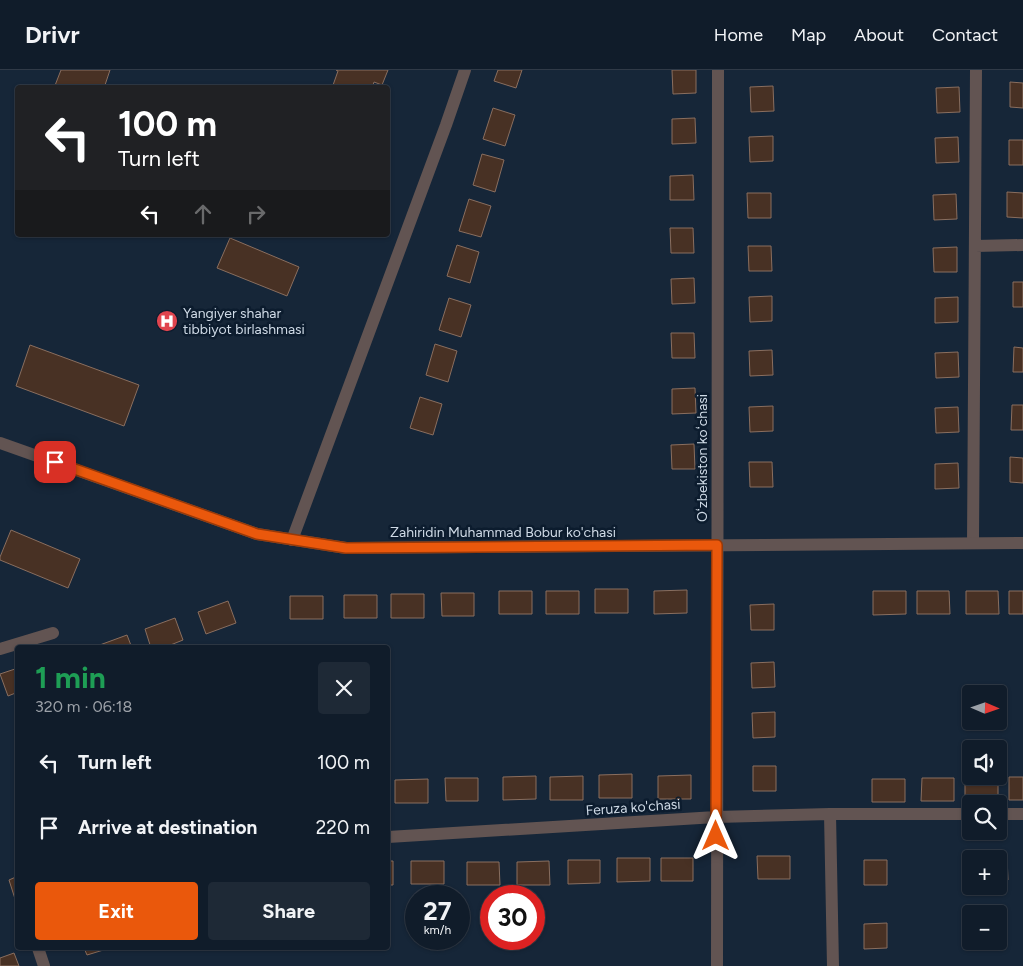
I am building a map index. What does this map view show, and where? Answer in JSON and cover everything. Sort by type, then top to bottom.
[{"type":"street","points":[[292,540],[465,70]]},
{"type":"street","name":"Oʻzbekiston koʻchasi","points":[[717,966],[718,70]]},
{"type":"street","points":[[973,543],[976,70]]},
{"type":"street","points":[[975,246],[1023,245]]},
{"type":"street","name":"Zahiridin Muhammad Bobur ko'chasi","points":[[0,443],[257,534],[346,548],[1023,543]]},
{"type":"street","points":[[0,649],[53,633]]},
{"type":"street","points":[[830,814],[833,966]]},
{"type":"street","name":"Feruza ko'chasi","points":[[390,838],[716,817],[830,814],[962,814]]},
{"type":"street","points":[[1007,814],[1023,814]]},
{"type":"street","points":[[39,950],[44,966]]},
{"type":"building","points":[[61,70],[110,70],[105,85],[55,85]]},
{"type":"building","points":[[336,70],[388,70],[382,85],[374,82],[373,85],[333,85],[338,71]]},
{"type":"building","points":[[498,70],[522,70],[516,88],[494,81]]},
{"type":"building","points":[[672,70],[696,70],[696,93],[673,94]]},
{"type":"building","points":[[1010,82],[1023,83],[1023,108],[1010,107]]},
{"type":"building","points":[[773,86],[774,111],[751,112],[750,87]]},
{"type":"building","points":[[959,87],[960,112],[937,113],[936,88]]},
{"type":"building","points":[[493,108],[515,115],[505,146],[483,139]]},
{"type":"building","points":[[695,118],[696,143],[672,144],[672,119]]},
{"type":"building","points":[[773,136],[773,161],[750,162],[749,137]]},
{"type":"building","points":[[958,137],[959,162],[936,163],[935,138]]},
{"type":"building","points":[[1009,140],[1023,140],[1023,165],[1009,165]]},
{"type":"building","points":[[482,154],[504,160],[495,192],[473,185]]},
{"type":"building","points":[[693,175],[694,200],[670,200],[670,176]]},
{"type":"building","points":[[1007,192],[1023,193],[1023,218],[1007,217]]},
{"type":"building","points":[[747,193],[771,193],[771,218],[748,218]]},
{"type":"building","points":[[956,194],[957,219],[934,220],[933,195]]},
{"type":"building","points":[[469,199],[491,206],[481,237],[459,231]]},
{"type":"building","points":[[670,228],[693,228],[694,253],[671,253]]},
{"type":"building","points":[[230,238],[299,267],[287,296],[217,268]]},
{"type":"building","points":[[457,245],[479,252],[470,283],[447,276]]},
{"type":"building","points":[[748,246],[771,246],[772,271],[749,271]]},
{"type":"building","points":[[957,247],[957,272],[934,272],[933,248]]},
{"type":"building","points":[[694,278],[695,303],[672,304],[671,279]]},
{"type":"building","points":[[1013,282],[1023,282],[1023,307],[1013,307]]},
{"type":"building","points":[[772,296],[772,321],[750,322],[749,297]]},
{"type":"building","points":[[958,297],[958,322],[935,323],[935,298]]},
{"type":"building","points":[[449,298],[471,305],[461,337],[439,330]]},
{"type":"building","points":[[671,333],[694,333],[695,358],[672,358]]},
{"type":"building","points":[[435,344],[457,351],[448,382],[426,375]]},
{"type":"building","points":[[30,345],[139,385],[124,426],[16,386]]},
{"type":"building","points":[[1014,347],[1023,348],[1023,372],[1013,372]]},
{"type":"building","points":[[772,350],[773,375],[750,376],[749,351]]},
{"type":"building","points":[[958,352],[959,377],[936,378],[935,353]]},
{"type":"building","points":[[695,388],[696,413],[672,414],[672,389]]},
{"type":"building","points":[[420,397],[442,404],[433,435],[410,428]]},
{"type":"building","points":[[1012,405],[1023,405],[1023,430],[1011,430]]},
{"type":"building","points":[[773,406],[773,431],[750,432],[749,407]]},
{"type":"building","points":[[958,407],[959,432],[936,433],[935,408]]},
{"type":"building","points":[[694,444],[695,469],[672,469],[671,445]]},
{"type":"building","points":[[1010,457],[1023,458],[1023,483],[1010,482]]},
{"type":"building","points":[[749,462],[772,462],[773,487],[750,487]]},
{"type":"building","points":[[958,463],[959,488],[935,489],[935,464]]},
{"type":"building","points":[[11,530],[80,559],[68,588],[0,560]]},
{"type":"building","points":[[595,589],[628,589],[628,613],[595,613]]},
{"type":"building","points":[[687,590],[687,613],[654,614],[654,591]]},
{"type":"building","points":[[499,591],[532,591],[532,614],[499,614]]},
{"type":"building","points":[[546,591],[579,591],[579,614],[546,614]]},
{"type":"building","points":[[873,591],[906,591],[906,614],[873,615]]},
{"type":"building","points":[[917,591],[949,591],[950,614],[917,614]]},
{"type":"building","points":[[966,591],[998,591],[999,614],[966,614]]},
{"type":"building","points":[[1009,591],[1023,591],[1023,614],[1009,614]]},
{"type":"building","points":[[441,593],[474,593],[474,616],[442,616]]},
{"type":"building","points":[[391,594],[424,594],[424,618],[391,618]]},
{"type":"building","points":[[344,595],[377,595],[377,618],[344,618]]},
{"type":"building","points":[[290,596],[323,596],[323,619],[290,619]]},
{"type":"building","points":[[228,601],[236,623],[206,634],[198,612]]},
{"type":"building","points":[[774,604],[774,630],[751,630],[750,605]]},
{"type":"building","points":[[175,618],[183,640],[170,645],[150,645],[145,629]]},
{"type":"building","points":[[127,635],[131,645],[100,645]]},
{"type":"building","points":[[774,662],[775,687],[752,688],[751,663]]},
{"type":"building","points":[[15,669],[15,693],[8,696],[0,674]]},
{"type":"building","points":[[775,712],[775,737],[753,738],[752,713]]},
{"type":"building","points":[[753,766],[776,766],[776,791],[753,791]]},
{"type":"building","points":[[632,774],[632,798],[599,798],[599,775]]},
{"type":"building","points":[[691,775],[691,799],[658,799],[658,776]]},
{"type":"building","points":[[536,776],[536,799],[503,800],[503,777]]},
{"type":"building","points":[[583,776],[583,800],[550,800],[550,777]]},
{"type":"building","points":[[1009,777],[1023,777],[1023,800],[1009,800]]},
{"type":"building","points":[[445,778],[478,778],[478,801],[446,801]]},
{"type":"building","points":[[922,778],[954,778],[954,801],[921,801]]},
{"type":"building","points":[[428,779],[428,803],[395,803],[395,780]]},
{"type":"building","points":[[872,779],[905,779],[905,802],[872,802]]},
{"type":"building","points":[[965,785],[998,785],[998,795],[965,795]]},
{"type":"building","points":[[757,856],[790,856],[790,879],[758,879]]},
{"type":"building","points":[[617,858],[650,858],[650,881],[617,882]]},
{"type":"building","points":[[661,858],[693,858],[693,881],[661,881]]},
{"type":"building","points":[[568,860],[600,860],[600,883],[568,884]]},
{"type":"building","points":[[864,860],[887,860],[887,885],[864,885]]},
{"type":"building","points":[[390,861],[393,861],[393,885],[390,885]]},
{"type":"building","points":[[411,861],[444,861],[444,884],[411,884]]},
{"type":"building","points":[[549,861],[550,885],[517,885],[517,862]]},
{"type":"building","points":[[467,862],[499,862],[500,885],[467,885]]},
{"type":"building","points":[[15,877],[15,899],[9,880]]},
{"type":"building","points":[[887,923],[887,948],[864,949],[864,924]]},
{"type":"building","points":[[85,950],[103,950],[87,955]]},
{"type":"building","points":[[14,953],[19,966],[0,966],[0,958]]},
{"type":"place","name":"Yangiyer shahar tibbiyot birlashmasi","points":[[167,321]]},
{"type":"route","points":[[55,462],[257,534],[346,548],[717,545],[716,836]]}]
